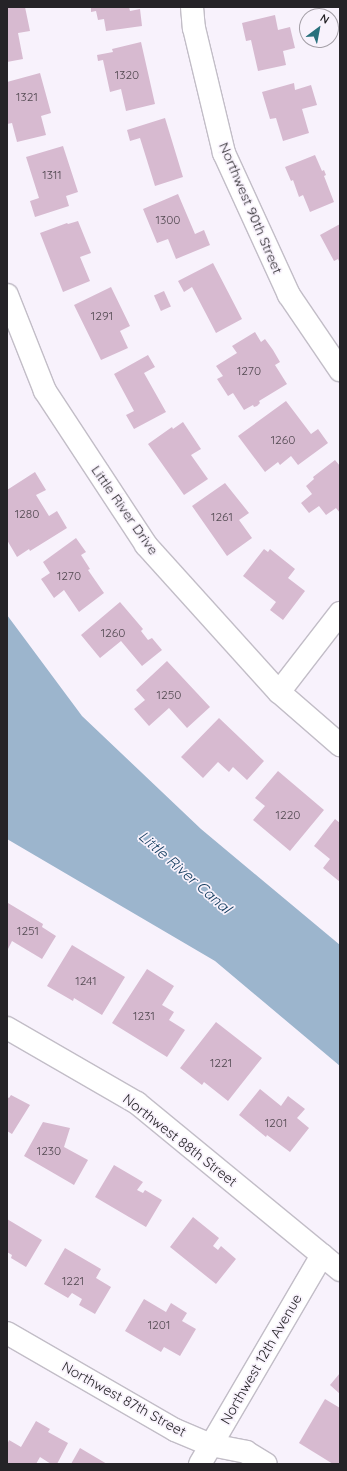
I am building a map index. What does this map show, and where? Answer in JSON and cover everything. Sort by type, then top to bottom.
[{"type":"street","name":"Northwest 90th Street","points":[[192,7],[194,28],[224,153],[289,295],[340,370]]},
{"type":"street","name":"Little River Drive","points":[[7,295],[45,391],[146,545],[279,692],[340,745]]},
{"type":"street","points":[[279,692],[340,613]]},
{"type":"street","name":"Northwest 88th Street","points":[[7,1028],[137,1103],[340,1270]]},
{"type":"street","name":"Northwest 12th Avenue","points":[[200,1464],[322,1255]]},
{"type":"street","name":"Northwest 87th Street","points":[[7,1333],[175,1430],[211,1445],[246,1452],[266,1464]]},
{"type":"water","name":"Little River Canal","points":[[7,615],[82,716],[201,829],[340,945],[340,1066],[215,961],[7,839]]},
{"type":"building","points":[[7,7],[25,7],[30,31],[18,33],[23,59],[7,62]]},
{"type":"building","points":[[91,7],[129,7],[130,11],[140,9],[142,26],[106,31],[104,19],[98,20],[96,11],[91,12]]},
{"type":"building","points":[[275,15],[278,30],[290,27],[295,48],[283,51],[286,65],[258,71],[251,40],[246,41],[242,23]]},
{"type":"building","points":[[141,42],[155,104],[126,111],[121,89],[110,92],[103,60],[98,61],[97,55],[113,52],[112,49]]},
{"type":"building","points":[[40,73],[51,113],[41,116],[46,135],[17,142],[12,123],[7,124],[7,82]]},
{"type":"building","points":[[294,83],[295,90],[311,85],[317,105],[302,109],[309,133],[283,141],[276,118],[270,119],[262,92]]},
{"type":"building","points":[[165,118],[183,177],[155,186],[140,138],[130,141],[127,130]]},
{"type":"building","points":[[63,146],[78,192],[66,196],[69,206],[35,217],[30,201],[39,198],[26,157]]},
{"type":"building","points":[[315,155],[322,171],[324,170],[326,175],[324,176],[334,202],[310,212],[303,195],[299,197],[293,180],[291,181],[285,167]]},
{"type":"building","points":[[178,194],[195,234],[204,230],[210,245],[176,259],[168,239],[157,243],[143,209]]},
{"type":"building","points":[[78,221],[91,253],[80,257],[90,281],[63,292],[40,233],[67,223]]},
{"type":"building","points":[[340,224],[340,263],[338,259],[334,261],[320,235]]},
{"type":"building","points":[[213,263],[242,319],[216,333],[192,287],[184,292],[178,281]]},
{"type":"building","points":[[111,287],[130,326],[120,331],[128,348],[101,360],[74,305]]},
{"type":"building","points":[[164,291],[171,307],[161,311],[154,295]]},
{"type":"building","points":[[255,332],[261,342],[265,339],[273,350],[280,362],[275,365],[287,384],[259,401],[260,403],[257,406],[254,407],[253,405],[244,410],[233,393],[228,396],[217,379],[223,376],[216,366],[237,353],[232,346]]},
{"type":"building","points":[[148,355],[155,367],[144,373],[166,412],[134,429],[126,415],[134,411],[114,374]]},
{"type":"building","points":[[286,401],[311,434],[318,429],[328,443],[298,465],[291,456],[280,465],[278,462],[265,472],[238,436]]},
{"type":"building","points":[[183,422],[201,449],[191,455],[208,479],[184,495],[148,444],[172,427],[173,429]]},
{"type":"building","points":[[335,460],[340,466],[340,513],[336,508],[326,515],[319,506],[309,513],[301,503],[312,494],[306,486],[314,479],[313,477]]},
{"type":"building","points":[[35,472],[46,490],[36,495],[49,516],[57,511],[67,528],[30,551],[29,549],[17,557],[7,540],[7,490]]},
{"type":"building","points":[[225,483],[249,513],[239,520],[252,538],[227,556],[192,506]]},
{"type":"building","points":[[76,538],[86,552],[81,555],[90,569],[88,570],[104,593],[79,612],[64,590],[54,598],[41,579],[50,573],[43,562]]},
{"type":"building","points":[[264,549],[268,552],[270,549],[295,569],[288,578],[305,591],[283,620],[270,610],[276,602],[243,576]]},
{"type":"building","points":[[120,602],[143,629],[141,631],[148,640],[152,638],[162,650],[142,666],[121,641],[100,658],[81,635]]},
{"type":"building","points":[[167,661],[210,707],[187,728],[169,708],[149,726],[134,709],[145,700],[136,690]]},
{"type":"building","points":[[219,718],[264,761],[247,780],[233,767],[229,772],[218,762],[203,778],[181,757]]},
{"type":"building","points":[[278,771],[324,810],[290,851],[253,820],[265,806],[255,798]]},
{"type":"building","points":[[335,819],[340,823],[340,882],[323,868],[330,859],[314,846]]},
{"type":"building","points":[[8,903],[43,924],[42,927],[56,936],[42,959],[12,941],[7,951]]},
{"type":"building","points":[[72,945],[125,977],[102,1015],[74,998],[73,1001],[47,986]]},
{"type":"building","points":[[147,969],[174,986],[162,1005],[174,1012],[169,1020],[185,1030],[167,1057],[112,1023]]},
{"type":"building","points":[[216,1022],[262,1058],[228,1101],[204,1082],[202,1085],[180,1068]]},
{"type":"building","points":[[260,1089],[281,1106],[288,1096],[305,1109],[297,1118],[309,1128],[290,1152],[267,1135],[266,1137],[239,1115]]},
{"type":"building","points":[[11,1095],[30,1105],[12,1134],[7,1131],[7,1097],[9,1098]]},
{"type":"building","points":[[43,1122],[70,1128],[64,1147],[88,1160],[74,1185],[24,1156]]},
{"type":"building","points":[[114,1165],[143,1182],[137,1190],[143,1193],[145,1190],[162,1200],[146,1227],[95,1197]]},
{"type":"building","points":[[193,1217],[219,1238],[213,1246],[218,1250],[221,1246],[236,1259],[216,1284],[170,1247]]},
{"type":"building","points":[[7,1219],[42,1240],[26,1267],[11,1258],[12,1255],[7,1252]]},
{"type":"building","points":[[65,1248],[101,1269],[96,1278],[111,1287],[95,1314],[79,1305],[82,1299],[72,1293],[68,1298],[44,1284]]},
{"type":"building","points":[[144,1299],[166,1312],[171,1303],[187,1313],[182,1321],[196,1329],[180,1356],[164,1347],[161,1352],[125,1331]]},
{"type":"building","points":[[340,1373],[340,1394],[330,1385]]},
{"type":"building","points":[[325,1399],[340,1408],[340,1464],[333,1464],[299,1443]]},
{"type":"building","points":[[36,1421],[50,1429],[48,1432],[68,1443],[57,1464],[51,1464],[40,1457],[36,1464],[7,1464],[7,1445],[9,1440],[21,1447]]},
{"type":"building","points":[[80,1448],[107,1464],[71,1464]]}]
